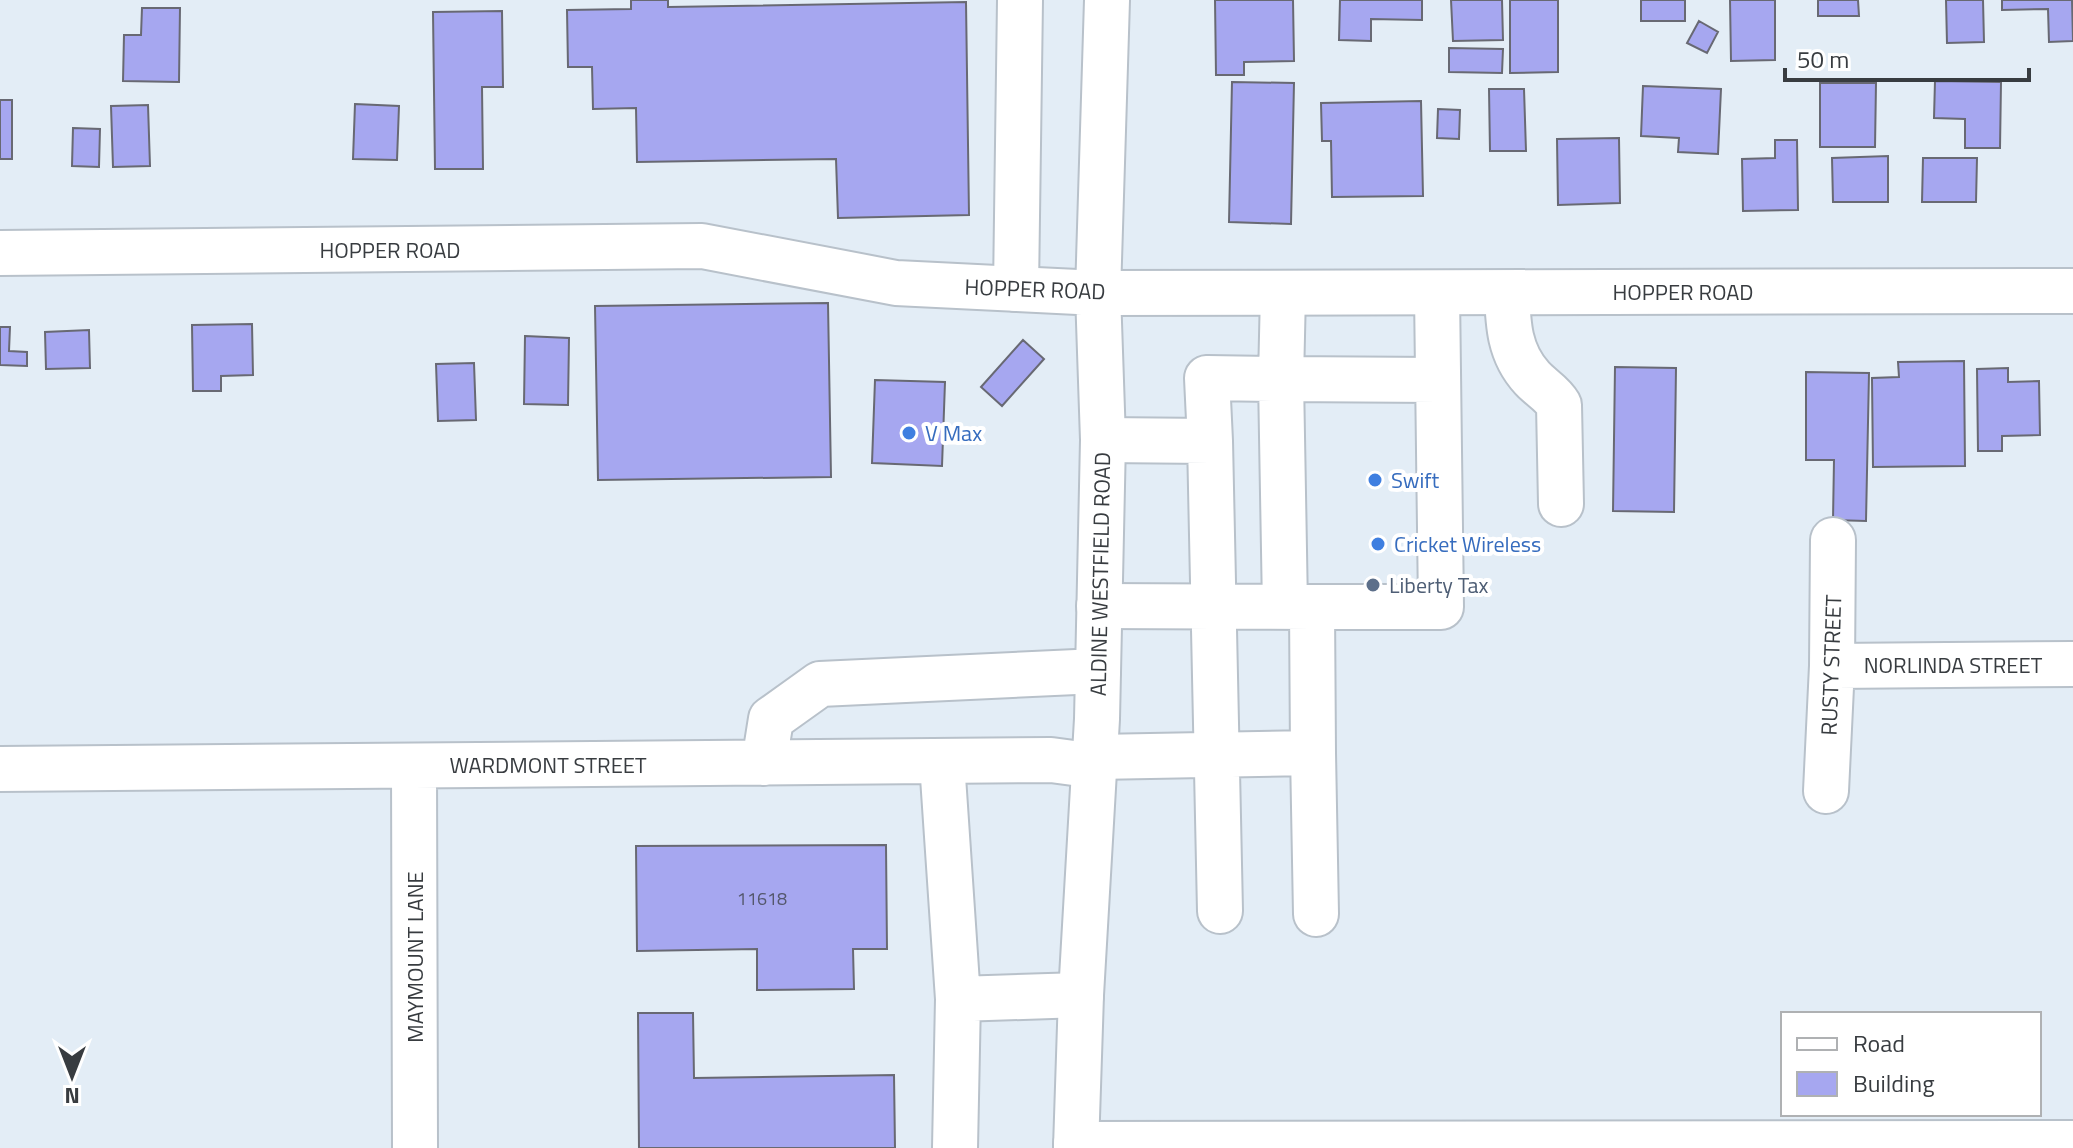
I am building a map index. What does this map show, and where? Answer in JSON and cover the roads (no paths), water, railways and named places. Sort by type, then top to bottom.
[{"type":"main road","points":[[1016,289],[1020,0]]},
{"type":"main road","name":"ALDINE WESTFIELD ROAD","points":[[1076,1146],[1081,995],[1096,761],[1103,440],[1098,293],[1107,0]]},
{"type":"main road","name":"HOPPER ROAD","points":[[0,253],[702,246],[896,283],[1098,293],[2073,291]]},
{"type":"main road","points":[[1283,293],[1281,379],[1313,753],[1316,914]]},
{"type":"main road","points":[[1099,606],[1441,607],[1437,293]]},
{"type":"main road","points":[[1507,293],[1508,334],[1523,369],[1540,387],[1554,396],[1559,405],[1561,504]]},
{"type":"main road","points":[[1220,911],[1207,378],[1438,380]]},
{"type":"main road","points":[[1103,440],[1210,441]]},
{"type":"main road","name":"RUSTY STREET","points":[[1826,791],[1832,666],[1833,540]]},
{"type":"main road","name":"NORLINDA STREET","points":[[1832,666],[2073,664]]},
{"type":"main road","points":[[764,763],[771,719],[820,684],[1098,671]]},
{"type":"main road","name":"WARDMONT STREET","points":[[0,769],[1096,761],[1217,754],[1313,753]]},
{"type":"main road","points":[[942,762],[958,999],[955,1148]]},
{"type":"main road","name":"MAYMOUNT LANE","points":[[414,766],[415,1148]]},
{"type":"main road","points":[[958,999],[1081,995]]},
{"type":"main road","points":[[1076,1146],[2073,1143]]},
{"type":"place","name":"V Max","points":[[909,433]]},
{"type":"place","name":"Swift","points":[[1375,480]]},
{"type":"place","name":"Cricket Wireless","points":[[1378,544]]},
{"type":"place","name":"Liberty Tax","points":[[1373,585]]}]
